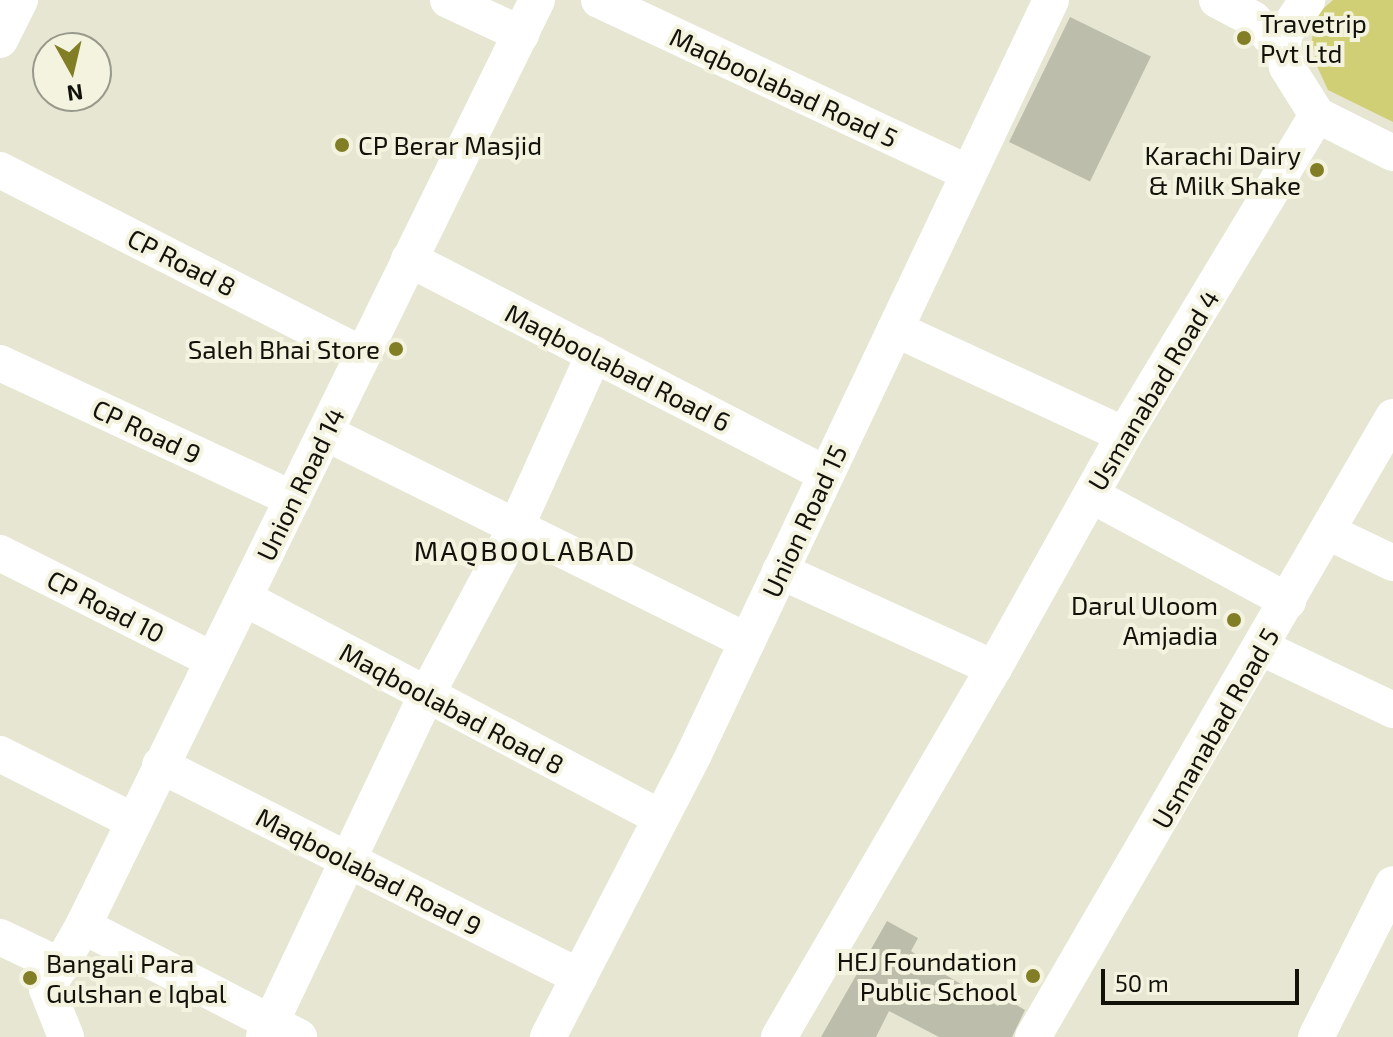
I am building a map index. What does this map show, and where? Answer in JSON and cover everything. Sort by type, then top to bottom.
[{"type":"street","points":[[0,40],[20,0]]},
{"type":"street","points":[[448,0],[521,34]]},
{"type":"street","name":"Union Road 14","points":[[66,1037],[47,989],[83,926],[537,0]]},
{"type":"street","name":"Maqboolabad Road 5","points":[[599,0],[969,173]]},
{"type":"street","name":"Union Road 15","points":[[548,1037],[661,818],[747,641],[1051,0]]},
{"type":"street","points":[[1217,0],[1253,19],[1282,49]]},
{"type":"street","points":[[1307,0],[1285,33],[1282,49],[1287,67],[1317,115],[1393,153]]},
{"type":"street","name":"Usmanabad Road 4","points":[[779,1037],[994,668],[1124,435],[1317,115]]},
{"type":"street","name":"CP Road 8","points":[[0,170],[363,355]]},
{"type":"street","name":"Maqboolabad Road 6","points":[[409,259],[826,474]]},
{"type":"street","points":[[895,329],[1124,435]]},
{"type":"street","points":[[83,926],[278,1032],[350,861],[427,694],[516,527],[594,354]]},
{"type":"street","name":"CP Road 9","points":[[0,363],[293,499]]},
{"type":"street","name":"Usmanabad Road 5","points":[[1033,1037],[1262,648],[1393,417]]},
{"type":"street","points":[[326,433],[747,641]]},
{"type":"street","points":[[1091,495],[1288,601]]},
{"type":"street","points":[[1328,532],[1393,563]]},
{"type":"street","name":"CP Road 10","points":[[0,553],[213,660]]},
{"type":"street","points":[[780,571],[994,668]]},
{"type":"street","name":"Maqboolabad Road 8","points":[[244,598],[661,818]]},
{"type":"street","points":[[1262,648],[1393,710]]},
{"type":"street","points":[[0,754],[133,821]]},
{"type":"street","name":"Maqboolabad Road 9","points":[[160,765],[579,977]]},
{"type":"street","points":[[1316,1037],[1380,936],[1393,884]]},
{"type":"street","points":[[0,937],[61,966]]},
{"type":"shaded area","points":[[1333,0],[1393,0],[1393,122],[1328,90],[1316,64],[1312,40],[1315,16]]},
{"type":"building","points":[[1070,17],[1151,56],[1090,181],[1009,142]]},
{"type":"building","points":[[887,921],[918,938],[911,951],[917,958],[998,1006],[1003,997],[1025,1010],[1012,1037],[939,1037],[889,1011],[876,1037],[821,1037]]},
{"type":"place","name":"Travetrip Pvt Ltd","points":[[1244,38]]},
{"type":"place","name":"CP Berar Masjid","points":[[342,145]]},
{"type":"place","name":"Karachi Dairy & Milk Shake","points":[[1317,170]]},
{"type":"place","name":"Saleh Bhai Store","points":[[396,349]]},
{"type":"place","name":"Darul Uloom Amjadia","points":[[1234,620]]},
{"type":"place","name":"HEJ Foundation Public School","points":[[1033,976]]},
{"type":"place","name":"Bangali Para Gulshan e Iqbal","points":[[30,978]]},
{"type":"district","name":"MAQBOOLABAD","points":[[525,550]]}]
